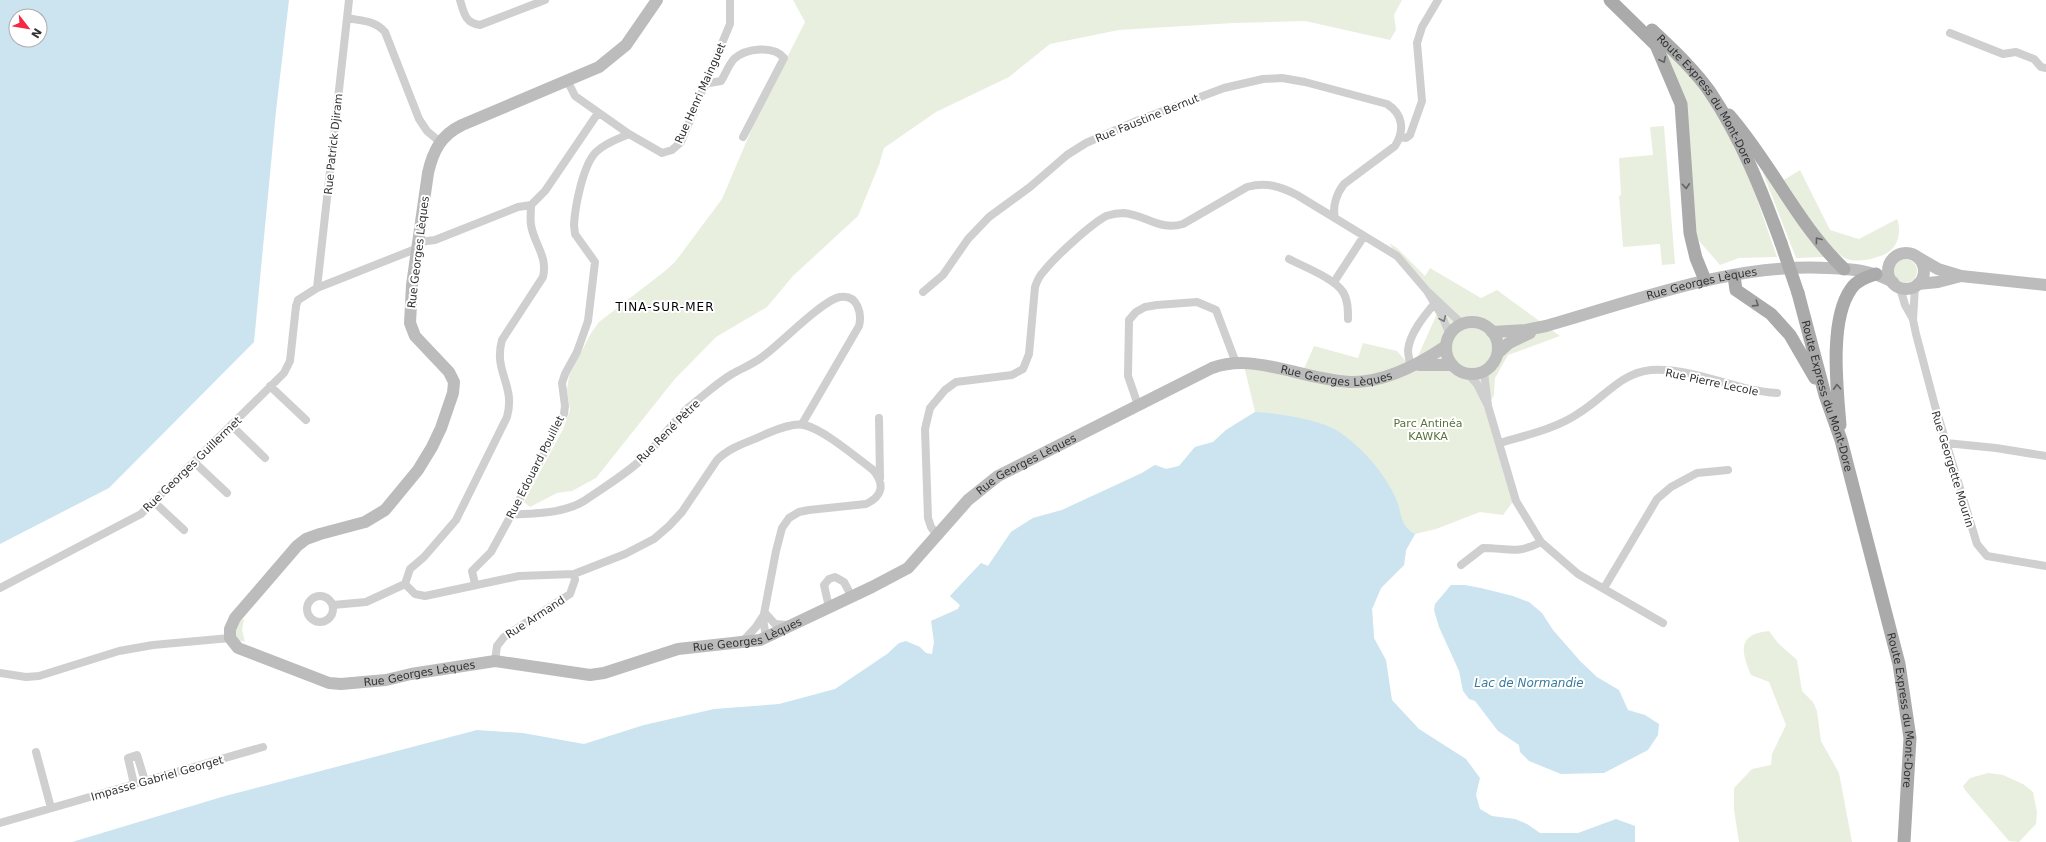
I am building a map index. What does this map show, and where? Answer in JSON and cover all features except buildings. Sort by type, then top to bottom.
[{"type":"main road","name":"Rue Georges Lèques","points":[[657,0],[634,35],[619,53],[599,67],[568,82],[462,125],[452,131],[440,142],[430,162],[412,285],[410,323],[415,336],[449,372],[454,382],[454,393],[449,407],[432,448],[400,493],[378,515],[358,525],[306,540],[298,546],[235,618],[231,626],[230,638],[234,644],[242,650],[329,683],[341,684],[386,680],[411,674],[495,661],[590,675],[604,673],[678,649],[760,640],[898,575],[908,568],[968,500],[988,482],[1212,368],[1236,363],[1263,365],[1349,382],[1378,379],[1412,366],[1448,341]]},
{"type":"main road","points":[[1610,0],[1656,45],[1681,104],[1690,233],[1696,258],[1705,280]]},
{"type":"main road","name":"Route Express du Mont-Dore","points":[[1618,0],[1675,51],[1710,92],[1746,156],[1781,243],[1798,293],[1825,395],[1841,440],[1899,664],[1907,717],[1910,757],[1904,842]]},
{"type":"main road","points":[[1710,92],[1745,133],[1818,240],[1844,269]]},
{"type":"main road","points":[[1919,258],[1924,269],[1922,280],[1911,288],[1896,285],[1889,272],[1891,262],[1894,258],[1909,253],[1919,258],[1938,269],[1961,276],[2046,285]]},
{"type":"main road","name":"Rue Georges Lèques","points":[[1861,270],[1880,267],[1891,262]]},
{"type":"main road","name":"Rue Georges Lèques","points":[[1492,332],[1526,330],[1546,326],[1705,280],[1775,268],[1861,270],[1876,274],[1896,285]]},
{"type":"main road","points":[[1841,440],[1835,354],[1837,331],[1850,289],[1863,278],[1876,274]]},
{"type":"main road","points":[[1734,276],[1736,290],[1771,314],[1790,335],[1825,395]]},
{"type":"main road","points":[[1917,285],[1938,282],[1961,276]]},
{"type":"main road","points":[[1478,323],[1492,332],[1497,342],[1498,353],[1490,367],[1484,372],[1468,374],[1456,370],[1451,365],[1447,356],[1448,341],[1462,324],[1478,323]]},
{"type":"main road","name":"Rue Georges Lèques","points":[[1498,353],[1509,343],[1546,326]]},
{"type":"main road","name":"Rue Georges Lèques","points":[[1412,366],[1451,365]]},
{"type":"street","name":"Rue Patrick Djiram","points":[[317,288],[349,0]]},
{"type":"street","points":[[460,0],[465,16],[473,24],[480,25],[545,0]]},
{"type":"street","name":"Rue Henri Mainguet","points":[[568,82],[574,94],[598,113],[629,134],[662,153],[672,150],[680,142],[730,24],[730,0]]},
{"type":"street","points":[[1335,218],[1335,205],[1339,192],[1344,184],[1388,152],[1400,137],[1406,138],[1410,135],[1422,101],[1417,43],[1422,27],[1438,0]]},
{"type":"street","points":[[347,18],[372,22],[385,32],[419,120],[424,128],[440,142]]},
{"type":"street","points":[[1950,33],[2004,54],[2016,52],[2034,59],[2041,67],[2046,68]]},
{"type":"street","points":[[704,84],[721,81],[734,59],[748,51],[765,50],[782,55],[784,58],[743,137]]},
{"type":"street","name":"Rue Faustine Bernut","points":[[923,292],[943,275],[968,239],[989,217],[1030,187],[1067,155],[1086,144],[1139,120],[1224,88],[1257,80],[1282,78],[1305,82],[1387,104],[1394,108],[1402,123],[1400,137]]},
{"type":"street","points":[[333,605],[366,602],[405,584],[410,568],[424,557],[456,520],[507,417],[511,404],[510,394],[501,370],[499,350],[502,340],[543,277],[545,268],[543,255],[531,225],[531,205],[544,191],[598,113]]},
{"type":"street","name":"Rue Edouard Pouillet","points":[[475,584],[472,572],[491,552],[564,414],[565,406],[562,383],[565,374],[577,352],[588,321],[596,262],[575,234],[574,225],[589,162],[597,151],[606,144],[629,134]]},
{"type":"street","points":[[937,535],[932,530],[928,518],[925,429],[930,408],[945,390],[956,382],[1012,375],[1022,369],[1029,354],[1035,286],[1038,278],[1054,261],[1099,221],[1115,214],[1125,214],[1173,227],[1183,224],[1236,192],[1258,184],[1284,188],[1397,256],[1427,290],[1462,324]]},
{"type":"street","name":"Rue Georges Guillermet","points":[[0,588],[141,514],[284,373],[290,361],[296,306],[298,300],[317,288],[419,245],[518,207],[531,205]]},
{"type":"street","points":[[1334,282],[1364,236]]},
{"type":"street","points":[[1290,259],[1334,282],[1343,291],[1347,301],[1348,319]]},
{"type":"street","name":"Rue Georgette Mourin","points":[[1896,285],[1913,320],[1935,406],[1977,544],[1982,552],[1994,558],[2046,566]]},
{"type":"street","name":"Rue Georgette Mourin","points":[[1913,320],[1917,285]]},
{"type":"street","points":[[1427,290],[1435,303],[1448,341]]},
{"type":"street","name":"Rue René Pètre","points":[[510,515],[560,510],[583,502],[643,458],[688,408],[732,374],[766,355],[803,322],[829,303],[840,297],[854,301],[858,306],[861,318],[859,326],[802,424]]},
{"type":"street","points":[[1138,405],[1128,376],[1128,332],[1129,320],[1136,312],[1144,307],[1197,302],[1216,310],[1221,319],[1236,363]]},
{"type":"street","points":[[1412,366],[1408,350],[1413,335],[1424,316],[1435,303]]},
{"type":"street","name":"Rue Pierre Lecole","points":[[1500,443],[1561,423],[1581,413],[1612,386],[1630,374],[1651,370],[1673,371],[1761,392],[1777,393]]},
{"type":"street","points":[[1484,372],[1488,406]]},
{"type":"street","points":[[1468,374],[1477,384],[1488,406],[1516,501],[1541,542],[1578,574],[1663,623]]},
{"type":"street","points":[[270,386],[306,420]]},
{"type":"street","points":[[766,637],[763,623],[765,612],[782,528],[789,518],[799,512],[809,510],[866,504],[874,500],[879,495],[881,485],[878,418]]},
{"type":"street","points":[[405,584],[415,594],[425,596],[475,584],[519,576],[574,574],[625,554],[654,539],[682,512],[717,460],[730,449],[779,428],[802,424],[830,439],[873,470],[880,478]]},
{"type":"street","points":[[231,425],[265,458]]},
{"type":"street","points":[[1946,443],[2046,456]]},
{"type":"street","points":[[194,462],[227,494]]},
{"type":"street","points":[[1604,588],[1657,499],[1671,487],[1697,473],[1728,470]]},
{"type":"street","points":[[153,501],[184,530]]},
{"type":"street","points":[[1461,565],[1483,548],[1519,551],[1527,550],[1541,542]]},
{"type":"street","name":"Rue Armand","points":[[495,661],[497,646],[504,637],[570,594],[575,580],[574,574]]},
{"type":"street","points":[[829,607],[824,585],[829,579],[835,578],[844,582],[852,597]]},
{"type":"street","points":[[765,612],[775,624],[791,625]]},
{"type":"street","points":[[740,643],[756,627],[765,612]]},
{"type":"street","points":[[0,673],[26,678],[39,676],[118,651],[153,645],[230,638]]},
{"type":"street","name":"Impasse Gabriel Georget","points":[[0,823],[263,747]]},
{"type":"street","points":[[36,752],[52,808]]},
{"type":"street","points":[[134,784],[128,758],[137,755],[145,781]]},
{"type":"green space","points":[[793,0],[1402,0],[1394,15],[1396,30],[1390,40],[1305,21],[1234,23],[1119,30],[1050,44],[1009,77],[936,112],[884,148],[879,165],[858,216],[793,276],[767,307],[716,337],[674,380],[596,478],[572,491],[557,493],[530,507],[524,502],[563,429],[570,410],[567,390],[569,376],[591,333],[599,322],[675,262],[722,199],[756,119],[805,22]]},
{"type":"green space","points":[[1664,47],[1696,81],[1725,128],[1750,179],[1777,257],[1739,258],[1720,265],[1699,241],[1691,222],[1690,168]]},
{"type":"green space","points":[[1664,126],[1675,264],[1662,265],[1660,244],[1623,247],[1619,196],[1621,195],[1619,158],[1653,155],[1650,127]]},
{"type":"green space","points":[[1800,170],[1830,230],[1859,239],[1897,219],[1899,234],[1897,242],[1893,248],[1883,255],[1871,259],[1856,261],[1847,259],[1839,254],[1821,236],[1782,181]]},
{"type":"green space","points":[[1763,173],[1766,173],[1824,257],[1796,258]]},
{"type":"green space","name":"Parc Antinéa KAWKA","points":[[1389,243],[1397,248],[1425,276],[1430,268],[1481,298],[1497,290],[1560,336],[1508,355],[1495,378],[1494,395],[1488,406],[1515,499],[1503,515],[1480,512],[1436,529],[1415,534],[1406,550],[1404,565],[1381,588],[1372,609],[1374,638],[966,621],[931,621],[958,609],[960,605],[950,596],[981,563],[988,566],[1011,532],[1033,518],[1062,510],[1142,473],[1155,465],[1166,469],[1179,466],[1195,447],[1213,442],[1226,430],[1255,412],[1245,370],[1246,363],[1303,371],[1314,346],[1358,358],[1363,343],[1397,351],[1410,366],[1418,356],[1441,305],[1397,256]]},
{"type":"green space","points":[[1905,259],[1914,262],[1917,271],[1914,280],[1905,283],[1896,280],[1893,271],[1896,262]]},
{"type":"green space","points":[[244,619],[242,630],[245,642],[237,640],[236,633],[237,625]]},
{"type":"green space","points":[[1769,631],[1778,643],[1797,660],[1802,691],[1813,702],[1817,711],[1821,741],[1839,773],[1852,842],[1739,842],[1734,810],[1734,788],[1752,769],[1771,765],[1772,754],[1786,725],[1769,682],[1751,675],[1745,659],[1744,646],[1747,640],[1751,636]]},
{"type":"green space","points":[[1988,773],[2003,775],[2023,784],[2033,792],[2037,812],[2036,824],[2019,842],[2009,841],[1963,786],[1970,778]]},
{"type":"water","points":[[0,0],[289,0],[276,111],[254,342],[109,488],[0,544]]},
{"type":"water","points":[[1255,412],[1286,415],[1309,420],[1338,431],[1347,437],[1364,453],[1387,481],[1397,501],[1404,523],[1410,531],[1415,534],[1406,550],[1404,565],[1381,588],[1372,609],[1374,638],[1386,660],[1392,700],[1419,729],[1466,759],[1480,778],[1476,795],[1480,809],[1492,816],[1515,819],[1527,824],[1540,833],[1578,833],[1616,819],[1635,826],[1635,842],[72,842],[225,796],[477,730],[523,733],[584,744],[644,725],[714,709],[779,704],[835,689],[887,654],[899,643],[906,641],[920,647],[926,653],[932,654],[934,642],[931,621],[958,609],[960,605],[950,596],[981,563],[988,566],[1011,532],[1033,518],[1062,510],[1142,473],[1155,465],[1166,469],[1179,466],[1195,447],[1213,442],[1226,430]]},
{"type":"water","name":"Lac de Normandie","points":[[1451,585],[1465,585],[1481,588],[1513,596],[1529,602],[1542,613],[1553,630],[1581,662],[1597,677],[1619,690],[1628,710],[1645,715],[1659,724],[1658,735],[1648,750],[1604,773],[1561,774],[1529,761],[1520,752],[1519,745],[1498,731],[1475,701],[1469,699],[1463,691],[1459,671],[1439,627],[1434,610],[1435,604]]},
{"type":"district","name":"TINA-SUR-MER","points":[[665,307]]}]
